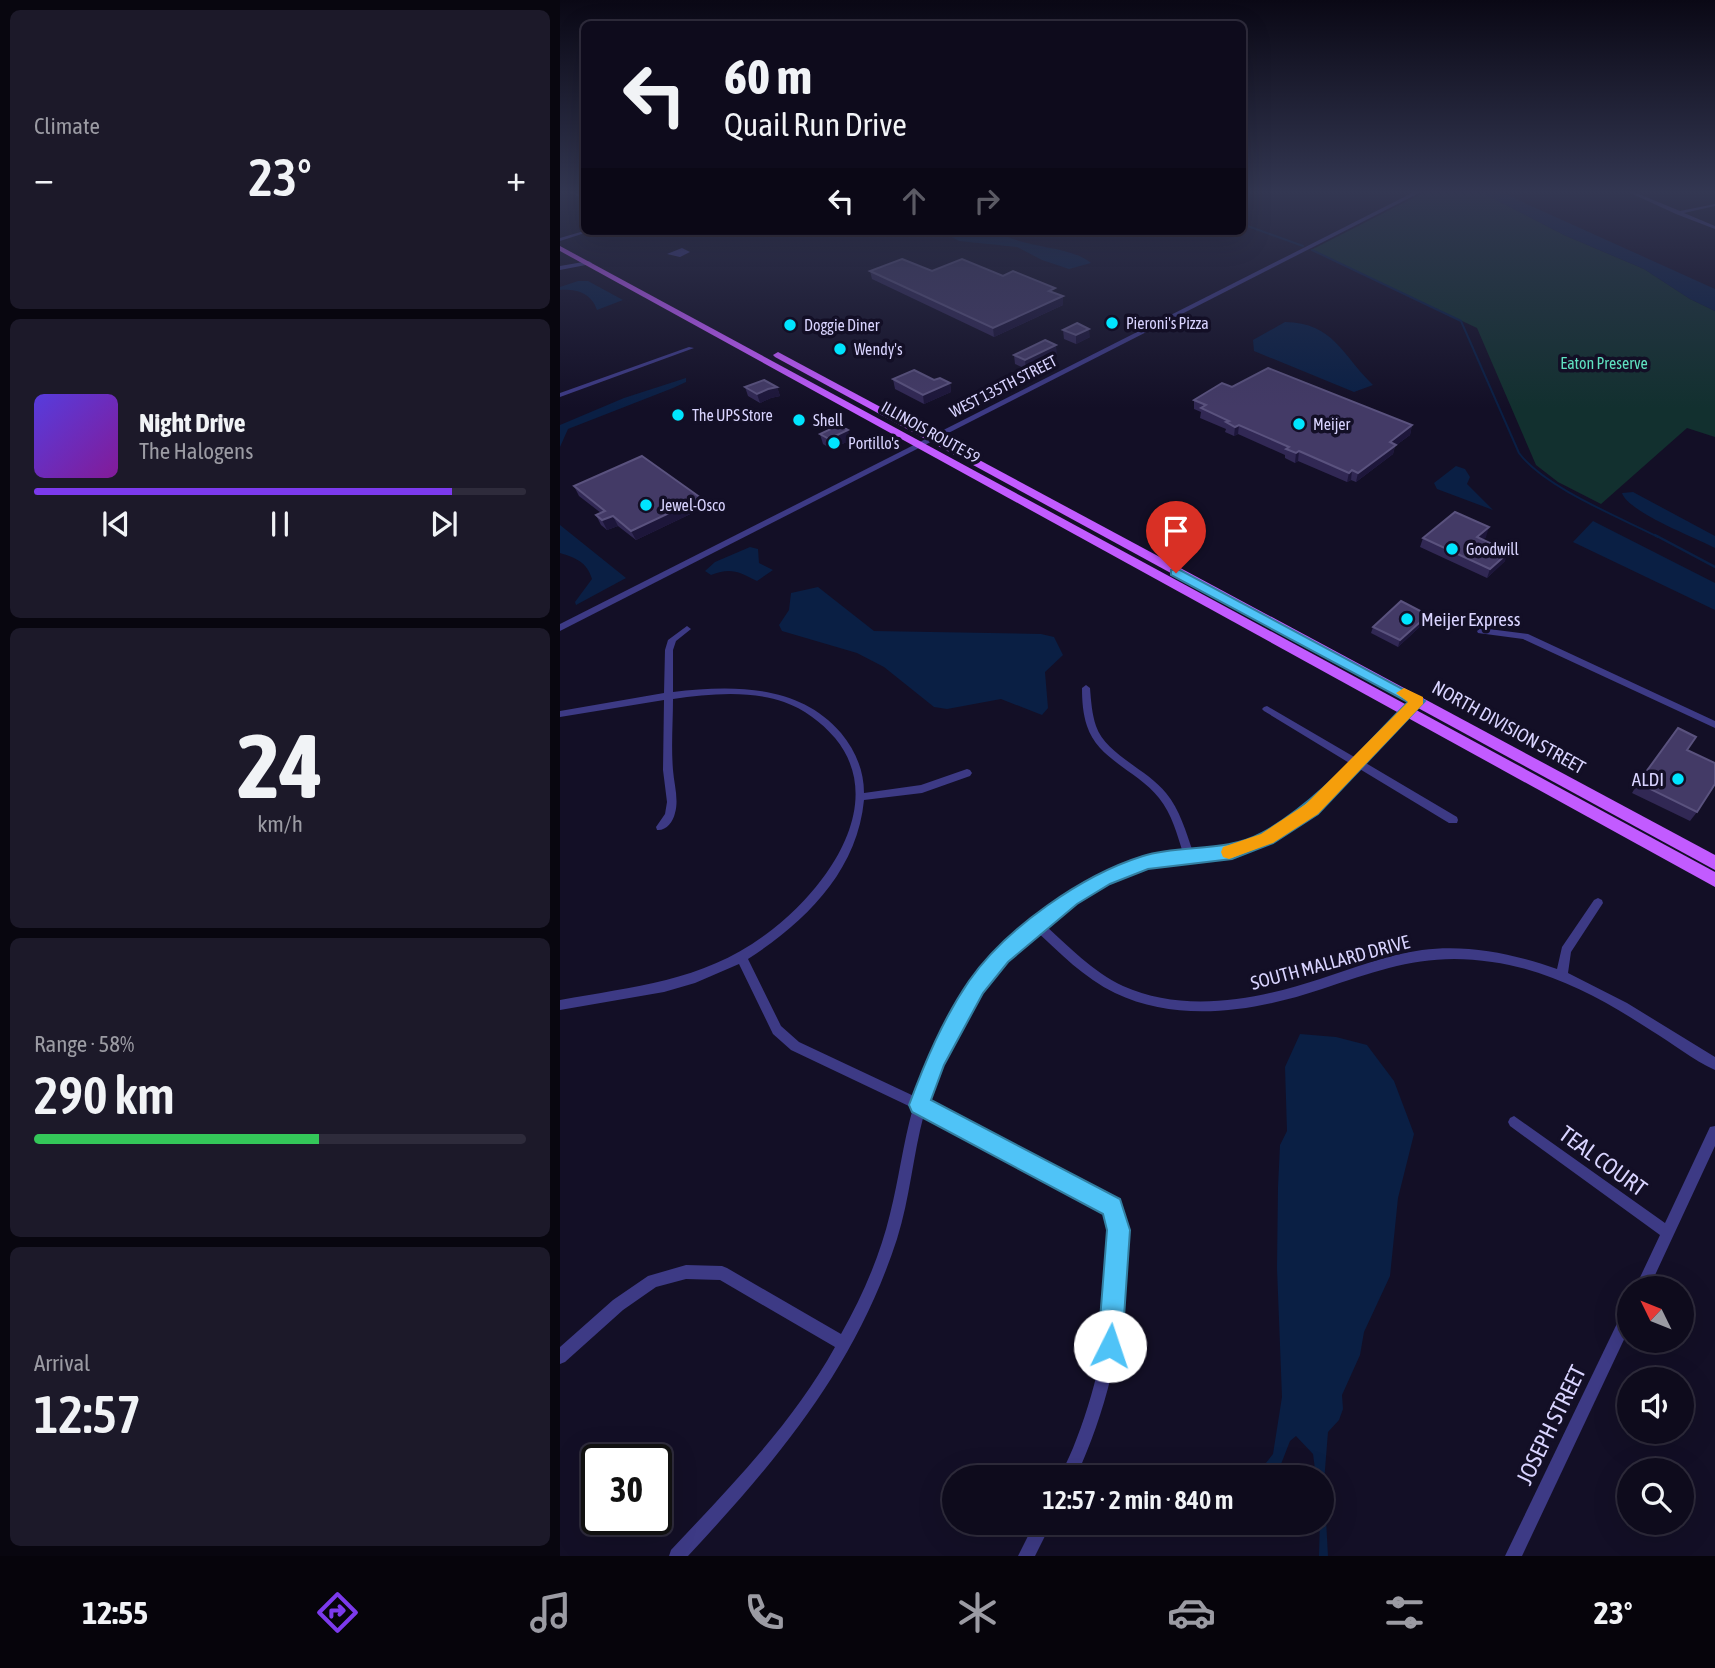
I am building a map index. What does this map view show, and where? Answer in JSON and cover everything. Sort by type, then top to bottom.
[{"type":"main road","name":"ILLINOIS ROUTE 59","points":[[589,263],[1287,644]]},
{"type":"main road","name":"ILLINOIS ROUTE 59","points":[[605,263],[1283,629]]},
{"type":"main road","points":[[668,306],[683,303]]},
{"type":"main road","points":[[1116,553],[1147,557]]},
{"type":"main road","name":"NORTH DIVISION STREET","points":[[1283,629],[1715,880]]},
{"type":"main road","name":"NORTH DIVISION STREET","points":[[1287,644],[1413,705],[1715,863]]},
{"type":"street","points":[[560,268],[589,263]]},
{"type":"street","name":"WEST 135TH STREET","points":[[560,628],[1279,263]]},
{"type":"street","points":[[560,395],[691,348]]},
{"type":"street","points":[[661,827],[670,815],[672,802],[668,769],[669,650],[672,640],[687,629]]},
{"type":"street","points":[[1481,631],[1525,636],[1715,725]]},
{"type":"street","points":[[1086,688],[1086,716],[1094,737],[1108,753],[1157,789],[1177,819],[1189,857]]},
{"type":"street","points":[[560,714],[714,690],[773,695],[799,704],[836,732],[849,749],[857,772],[860,797],[855,826],[835,873],[791,921],[741,957],[667,987],[560,1005]]},
{"type":"street","points":[[677,1556],[741,1488],[797,1420],[845,1344],[872,1286],[893,1228],[919,1105],[935,1060],[976,987],[1002,956],[1070,898],[1103,878],[1147,862],[1232,852],[1267,839],[1312,809],[1413,705]]},
{"type":"street","points":[[1267,709],[1454,820]]},
{"type":"street","points":[[860,797],[922,789],[967,773]]},
{"type":"street","points":[[1562,974],[1566,951],[1598,903]]},
{"type":"street","name":"SOUTH MALLARD DRIVE","points":[[1037,925],[1094,975],[1155,1003],[1201,1007],[1286,995],[1368,965],[1413,955],[1456,953],[1502,959],[1562,974],[1594,988],[1715,1064]]},
{"type":"street","points":[[741,957],[777,1030],[795,1046],[919,1105],[1112,1207],[1119,1230],[1110,1346],[1095,1412],[1073,1465]]},
{"type":"street","name":"TEAL COURT","points":[[1514,1122],[1668,1233]]},
{"type":"street","points":[[1648,1276],[1715,1132]]},
{"type":"street","points":[[560,1357],[635,1293],[653,1281],[686,1272],[722,1273],[845,1344]]},
{"type":"street","name":"JOSEPH STREET","points":[[1513,1556],[1617,1339]]},
{"type":"street","points":[[1026,1556],[1037,1535]]},
{"type":"green space","name":"Eaton Preserve","points":[[1338,263],[1629,263],[1644,269],[1690,299],[1715,311],[1715,437],[1687,428],[1601,504],[1558,482],[1536,465],[1477,328]]},
{"type":"water","points":[[1050,263],[1091,263],[1069,269]]},
{"type":"water","points":[[1629,263],[1657,263],[1715,289],[1715,311],[1690,299],[1644,269]]},
{"type":"water","points":[[588,281],[623,300],[597,310],[583,293],[560,290],[560,287]]},
{"type":"water","points":[[1285,322],[1302,324],[1326,334],[1373,385],[1354,392],[1254,351],[1253,340]]},
{"type":"water","points":[[686,378],[686,382],[673,388],[568,429],[560,447],[560,425],[624,398]]},
{"type":"water","points":[[1456,466],[1465,469],[1470,477],[1467,484],[1493,510],[1437,489],[1434,483]]},
{"type":"water","points":[[1633,492],[1715,536],[1715,548],[1636,508],[1622,493]]},
{"type":"water","points":[[1593,521],[1715,583],[1715,610],[1573,542]]},
{"type":"water","points":[[560,525],[626,578],[576,605],[575,602],[592,579],[587,568],[580,562],[560,553]]},
{"type":"water","points":[[750,547],[758,549],[759,563],[773,570],[757,581],[735,572],[724,571],[711,575],[705,571],[715,562]]},
{"type":"water","points":[[818,587],[874,631],[1041,634],[1054,637],[1063,655],[1045,672],[1048,708],[1042,715],[1001,699],[947,709],[934,707],[884,667],[857,653],[782,631],[779,625],[789,610],[791,593]]},
{"type":"water","points":[[1300,1034],[1336,1037],[1367,1045],[1394,1081],[1414,1134],[1398,1198],[1390,1276],[1364,1332],[1360,1355],[1342,1395],[1343,1409],[1339,1420],[1328,1432],[1325,1465],[1314,1465],[1313,1454],[1296,1436],[1290,1441],[1281,1465],[1264,1465],[1273,1454],[1282,1397],[1277,1268],[1280,1145],[1287,1131],[1285,1067]]},
{"type":"water","points":[[1320,1535],[1327,1535],[1328,1556],[1319,1556]]},
{"type":"building","points":[[892,263],[911,263],[932,271],[953,263],[971,263],[1003,276],[1013,271],[1055,288],[1049,291],[1063,296],[993,328],[870,271]]},
{"type":"building","points":[[1077,323],[1089,329],[1076,335],[1063,330]]},
{"type":"building","points":[[1045,340],[1056,345],[1025,360],[1014,355]]},
{"type":"building","name":"Meijer","points":[[1268,368],[1412,425],[1390,442],[1396,445],[1358,473],[1352,470],[1349,473],[1299,451],[1296,453],[1286,449],[1289,447],[1239,425],[1235,427],[1226,422],[1229,421],[1201,408],[1206,405],[1194,400],[1222,383],[1232,387]]},
{"type":"building","points":[[914,370],[934,380],[940,378],[950,383],[923,395],[893,379]]},
{"type":"building","points":[[764,380],[777,387],[757,394],[745,387]]},
{"type":"building","points":[[839,425],[848,430],[829,439],[820,434]]},
{"type":"building","name":"Jewel-Osco","points":[[642,456],[701,498],[631,531],[613,516],[602,520],[596,515],[605,511],[574,486]]},
{"type":"building","name":"Goodwill","points":[[1455,512],[1489,527],[1477,537],[1509,552],[1490,569],[1423,538]]},
{"type":"building","points":[[1401,601],[1428,615],[1400,640],[1373,627]]},
{"type":"building","name":"ALDI","points":[[1678,728],[1696,737],[1687,750],[1715,763],[1715,784],[1697,812],[1638,783]]},
{"type":"waterway","points":[[1338,263],[1461,321],[1519,453],[1531,466],[1564,489],[1658,537]]},
{"type":"waterway","points":[[1655,535],[1715,567]]},
{"type":"slow traffic","points":[[1229,852],[1267,839],[1312,809],[1418,701],[1404,693]]},
{"type":"place","name":"Pieroni's Pizza","points":[[1112,323]]},
{"type":"place","name":"Doggie Diner","points":[[790,325]]},
{"type":"place","name":"Wendy's","points":[[840,349]]},
{"type":"place","name":"The UPS Store","points":[[678,415]]},
{"type":"place","name":"Shell","points":[[799,420]]},
{"type":"place","name":"Meijer","points":[[1299,424]]},
{"type":"place","name":"Portillo's","points":[[834,443]]},
{"type":"place","name":"Jewel-Osco","points":[[646,505]]},
{"type":"place","name":"Goodwill","points":[[1452,549]]},
{"type":"place","name":"Meijer Express","points":[[1407,619]]},
{"type":"place","name":"ALDI","points":[[1678,779]]},
{"type":"route","points":[[1110,1346],[1119,1230],[1112,1207],[919,1105],[935,1060],[955,1020],[976,987],[1002,956],[1070,898],[1103,878],[1147,862],[1232,852],[1267,839],[1312,809],[1418,701],[1176,573]]}]
